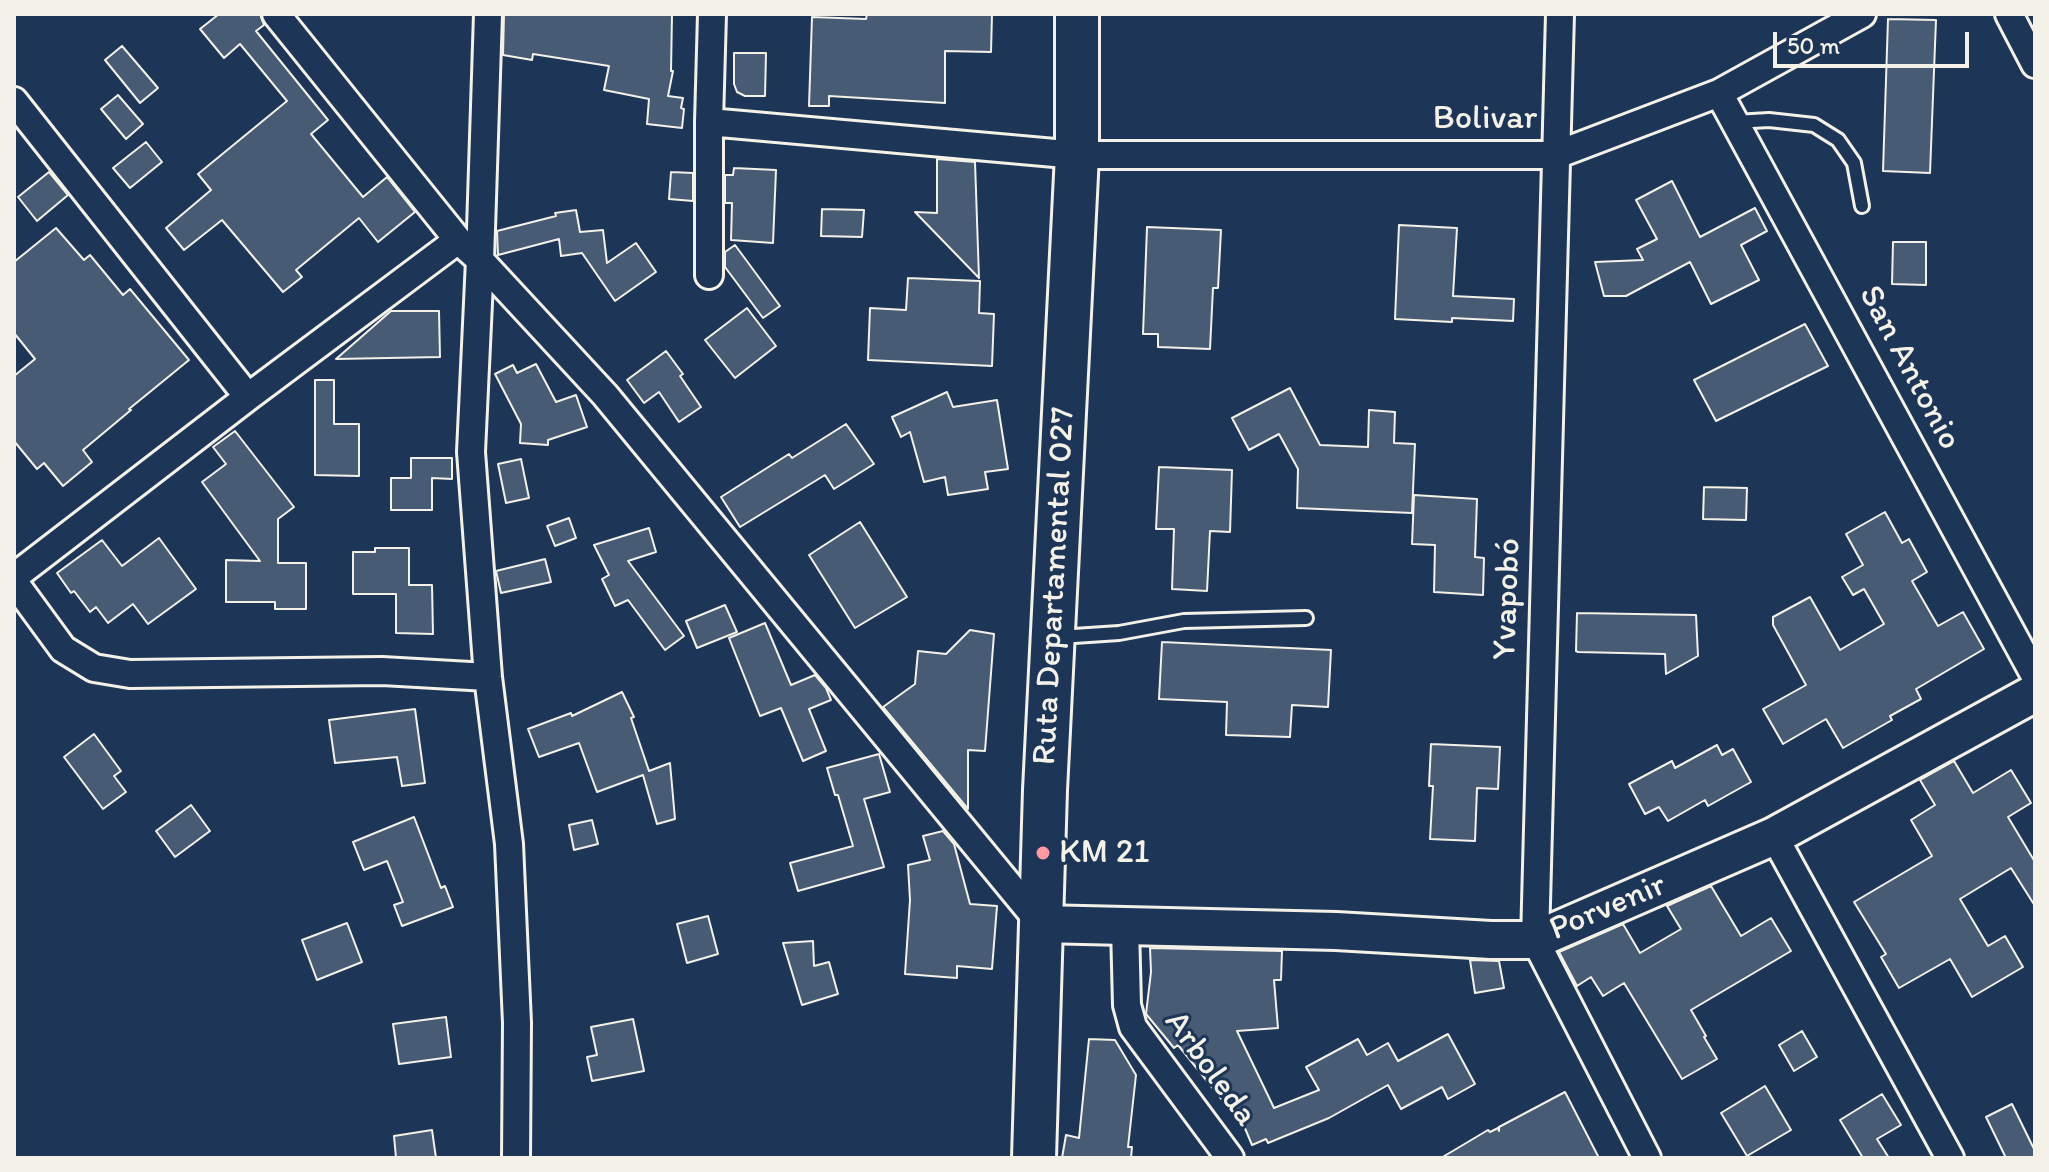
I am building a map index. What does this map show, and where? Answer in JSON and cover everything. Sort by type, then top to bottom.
[{"type":"main road","name":"Ruta Departamental 027","points":[[1034,1158],[1052,637],[1077,155],[1077,14]]},
{"type":"street","points":[[276,14],[458,240],[605,395],[1041,924]]},
{"type":"street","points":[[488,14],[471,452],[488,677],[509,844],[517,1023],[516,1158]]},
{"type":"street","points":[[709,275],[712,14]]},
{"type":"street","name":"Yvapobó","points":[[1560,14],[1535,940],[1647,1158]]},
{"type":"street","name":"Bolivar","points":[[709,122],[1077,155],[1556,155],[1719,93],[1862,14]]},
{"type":"street","points":[[2009,14],[2035,64]]},
{"type":"street","name":"San Antonio","points":[[1719,93],[2035,676]]},
{"type":"street","points":[[14,101],[248,397]]},
{"type":"street","points":[[458,240],[248,397],[14,579],[63,649],[94,668],[130,674],[382,671],[488,677]]},
{"type":"street","name":"Porvenir","points":[[1041,924],[1336,931],[1535,940],[1774,836],[2035,693]]},
{"type":"street","points":[[1774,836],[1950,1158]]},
{"type":"street","name":"Arboleda","points":[[1125,927],[1127,1005],[1133,1027],[1230,1158]]},
{"type":"lane","points":[[1735,122],[1769,120],[1814,125],[1838,140],[1854,163],[1862,206]]},
{"type":"lane","points":[[1052,637],[1119,633],[1184,621],[1306,618]]},
{"type":"building","points":[[219,14],[260,14],[264,25],[256,31],[328,120],[311,134],[363,197],[387,177],[415,212],[378,242],[359,218],[296,270],[302,277],[283,292],[222,220],[184,250],[166,228],[211,190],[198,174],[287,101],[240,44],[224,58],[200,29]]},
{"type":"building","points":[[504,14],[672,14],[673,71],[668,96],[683,98],[682,128],[647,124],[649,99],[604,90],[609,66],[533,54],[532,60],[503,55]]},
{"type":"building","points":[[867,14],[992,14],[991,52],[945,51],[945,103],[829,96],[829,106],[809,106],[812,17],[866,19]]},
{"type":"building","points":[[1888,19],[1936,20],[1930,173],[1883,171]]},
{"type":"building","points":[[122,46],[158,88],[140,103],[105,60]]},
{"type":"building","points":[[734,53],[766,53],[765,96],[745,96],[737,92]]},
{"type":"building","points":[[118,95],[143,124],[126,139],[101,109]]},
{"type":"building","points":[[146,142],[162,162],[130,188],[113,168]]},
{"type":"building","points":[[937,159],[975,162],[979,278],[915,212],[937,213]]},
{"type":"building","points":[[734,168],[776,170],[773,243],[731,240],[732,203],[725,203],[725,175],[733,175]]},
{"type":"building","points":[[49,172],[68,195],[37,221],[18,197]]},
{"type":"building","points":[[671,172],[693,173],[693,201],[669,199]]},
{"type":"building","points":[[1672,181],[1700,237],[1755,208],[1767,231],[1741,245],[1759,280],[1711,304],[1690,262],[1626,296],[1604,296],[1595,262],[1643,260],[1637,249],[1657,239],[1636,200]]},
{"type":"building","points":[[822,209],[864,210],[862,237],[821,236]]},
{"type":"building","points":[[576,210],[580,232],[603,230],[607,263],[636,243],[656,272],[615,301],[582,253],[561,256],[559,239],[498,255],[497,231],[556,216],[555,213]]},
{"type":"building","points":[[1399,225],[1457,228],[1453,296],[1514,299],[1513,321],[1395,319]]},
{"type":"building","points":[[1147,227],[1221,230],[1218,288],[1213,288],[1210,349],[1158,347],[1158,334],[1143,334]]},
{"type":"building","points":[[56,228],[84,260],[90,255],[123,295],[130,289],[189,360],[83,450],[92,462],[63,486],[44,463],[37,469],[14,441],[14,376],[35,359],[14,333],[14,262]]},
{"type":"building","points":[[1893,242],[1926,242],[1926,285],[1892,284]]},
{"type":"building","points":[[735,245],[780,306],[763,318],[725,267],[725,252]]},
{"type":"building","points":[[908,278],[980,281],[979,313],[994,314],[992,366],[868,360],[870,308],[906,310]]},
{"type":"building","points":[[747,308],[776,346],[735,378],[705,340]]},
{"type":"building","points":[[391,311],[439,311],[440,357],[336,359]]},
{"type":"building","points":[[1805,324],[1828,366],[1716,421],[1694,380]]},
{"type":"building","points":[[666,351],[701,407],[679,422],[659,392],[644,403],[627,380]]},
{"type":"building","points":[[536,364],[556,402],[576,395],[587,427],[548,440],[548,445],[520,443],[521,424],[495,374],[513,365],[517,373]]},
{"type":"building","points":[[315,380],[334,380],[334,424],[359,424],[359,476],[315,475]]},
{"type":"building","points":[[1290,388],[1320,445],[1368,447],[1369,410],[1395,412],[1394,443],[1415,444],[1412,513],[1297,508],[1298,469],[1279,434],[1249,450],[1232,418]]},
{"type":"building","points":[[947,392],[953,407],[997,400],[1008,469],[985,472],[988,489],[948,495],[945,477],[924,482],[910,432],[901,437],[892,417]]},
{"type":"building","points":[[846,424],[874,464],[834,489],[825,475],[740,527],[721,497],[789,454],[792,458]]},
{"type":"building","points":[[235,431],[294,507],[278,519],[278,563],[306,563],[306,609],[275,609],[275,602],[226,602],[226,560],[260,561],[202,482],[226,464],[213,447]]},
{"type":"building","points":[[411,458],[452,458],[452,479],[432,478],[432,510],[391,510],[391,478],[411,478]]},
{"type":"building","points":[[521,459],[529,498],[506,503],[498,464]]},
{"type":"building","points":[[1159,467],[1232,470],[1230,532],[1210,531],[1207,591],[1172,589],[1174,529],[1156,529]]},
{"type":"building","points":[[1704,487],[1747,488],[1746,520],[1703,519]]},
{"type":"building","points":[[1414,495],[1477,499],[1475,557],[1484,558],[1483,595],[1434,592],[1435,545],[1412,544]]},
{"type":"building","points":[[1885,512],[1902,543],[1909,539],[1927,572],[1912,581],[1938,626],[1963,612],[1984,649],[1916,689],[1921,699],[1843,748],[1826,719],[1783,744],[1763,709],[1806,685],[1773,625],[1773,617],[1810,597],[1840,650],[1884,624],[1864,589],[1853,595],[1842,577],[1863,565],[1846,534]]},
{"type":"building","points":[[569,518],[576,538],[555,546],[547,526]]},
{"type":"building","points":[[860,522],[907,597],[855,628],[809,555]]},
{"type":"building","points":[[649,528],[656,552],[628,561],[684,636],[665,650],[628,600],[615,606],[602,579],[609,575],[594,545]]},
{"type":"building","points":[[159,538],[196,589],[148,624],[133,604],[108,623],[96,607],[90,612],[57,573],[102,540],[122,566]]},
{"type":"building","points":[[375,548],[409,548],[409,585],[432,585],[433,634],[396,633],[396,594],[353,594],[353,552],[375,552]]},
{"type":"building","points":[[545,559],[551,582],[501,593],[496,571]]},
{"type":"building","points":[[725,605],[737,632],[697,648],[686,621]]},
{"type":"building","points":[[1577,613],[1696,615],[1698,656],[1666,674],[1665,654],[1578,652]]},
{"type":"building","points":[[765,623],[791,685],[815,675],[831,700],[809,709],[826,751],[803,761],[781,708],[760,716],[729,638]]},
{"type":"building","points":[[970,630],[994,634],[985,751],[968,750],[968,809],[883,707],[915,684],[918,651],[946,654]]},
{"type":"building","points":[[1162,642],[1331,650],[1328,707],[1292,705],[1290,737],[1226,735],[1227,702],[1159,699]]},
{"type":"building","points":[[622,692],[634,717],[631,718],[649,771],[670,763],[675,819],[657,824],[643,775],[597,792],[579,743],[539,757],[528,729],[571,713],[572,716]]},
{"type":"building","points":[[415,709],[425,783],[402,786],[397,757],[335,763],[329,720]]},
{"type":"building","points":[[94,734],[121,771],[114,776],[126,792],[103,809],[64,757]]},
{"type":"building","points":[[1431,744],[1500,747],[1498,789],[1477,788],[1475,841],[1430,839],[1433,786],[1429,786]]},
{"type":"building","points":[[1717,745],[1722,755],[1733,749],[1751,782],[1708,806],[1705,800],[1668,821],[1659,807],[1645,814],[1629,784],[1672,761],[1675,768]]},
{"type":"building","points":[[879,754],[890,792],[864,799],[884,867],[798,891],[790,863],[853,846],[827,768]]},
{"type":"building","points":[[1954,761],[1973,793],[2011,770],[2031,803],[2008,817],[2035,862],[2035,906],[2011,868],[1960,899],[1988,946],[2005,936],[2023,967],[1972,997],[1950,959],[1899,988],[1881,957],[1886,954],[1854,902],[1932,856],[1911,820],[1935,805],[1920,780]]},
{"type":"building","points":[[191,805],[210,831],[175,857],[156,831]]},
{"type":"building","points":[[414,817],[441,888],[445,886],[453,907],[402,926],[394,905],[403,902],[387,861],[364,870],[353,842]]},
{"type":"building","points":[[592,820],[598,844],[574,850],[569,825]]},
{"type":"building","points":[[943,831],[954,844],[970,904],[997,906],[992,969],[957,966],[957,978],[905,974],[910,900],[908,865],[930,860],[923,836]]},
{"type":"building","points":[[1711,886],[1741,936],[1771,918],[1791,951],[1691,1010],[1717,1059],[1682,1079],[1624,983],[1603,996],[1591,977],[1577,986],[1559,952],[1623,924],[1640,953],[1681,929],[1667,906]]},
{"type":"building","points":[[708,916],[718,954],[687,963],[677,924]]},
{"type":"building","points":[[347,923],[362,962],[317,980],[302,940]]},
{"type":"building","points":[[813,941],[814,966],[829,962],[838,994],[802,1005],[783,943]]},
{"type":"building","points":[[1150,948],[1282,951],[1281,980],[1274,980],[1278,1028],[1237,1031],[1274,1108],[1319,1090],[1306,1067],[1358,1039],[1367,1055],[1388,1043],[1398,1061],[1448,1034],[1475,1084],[1448,1099],[1442,1087],[1401,1109],[1388,1085],[1329,1118],[1268,1143],[1266,1139],[1252,1145],[1234,1102],[1227,1106],[1178,1045],[1174,1048],[1146,1014],[1151,972]]},
{"type":"building","points":[[1470,960],[1499,961],[1504,988],[1475,993]]},
{"type":"building","points":[[446,1017],[451,1057],[399,1064],[393,1024]]},
{"type":"building","points":[[633,1019],[644,1071],[592,1081],[587,1057],[597,1055],[591,1027]]},
{"type":"building","points":[[1802,1031],[1817,1057],[1794,1071],[1779,1045]]},
{"type":"building","points":[[1089,1039],[1115,1040],[1136,1075],[1128,1147],[1132,1147],[1131,1158],[1062,1158],[1066,1135],[1079,1138]]},
{"type":"building","points":[[1765,1086],[1791,1130],[1747,1156],[1721,1113]]},
{"type":"building","points":[[1565,1092],[1599,1158],[1441,1158],[1488,1130],[1498,1128],[1499,1131],[1499,1127]]},
{"type":"building","points":[[1882,1094],[1901,1125],[1877,1139],[1889,1158],[1863,1158],[1840,1120]]},
{"type":"building","points":[[2012,1104],[2035,1151],[2035,1158],[2006,1158],[1986,1117]]},
{"type":"building","points":[[432,1130],[436,1158],[396,1158],[394,1136]]},
{"type":"place","name":"KM 21","points":[[1043,853]]}]
